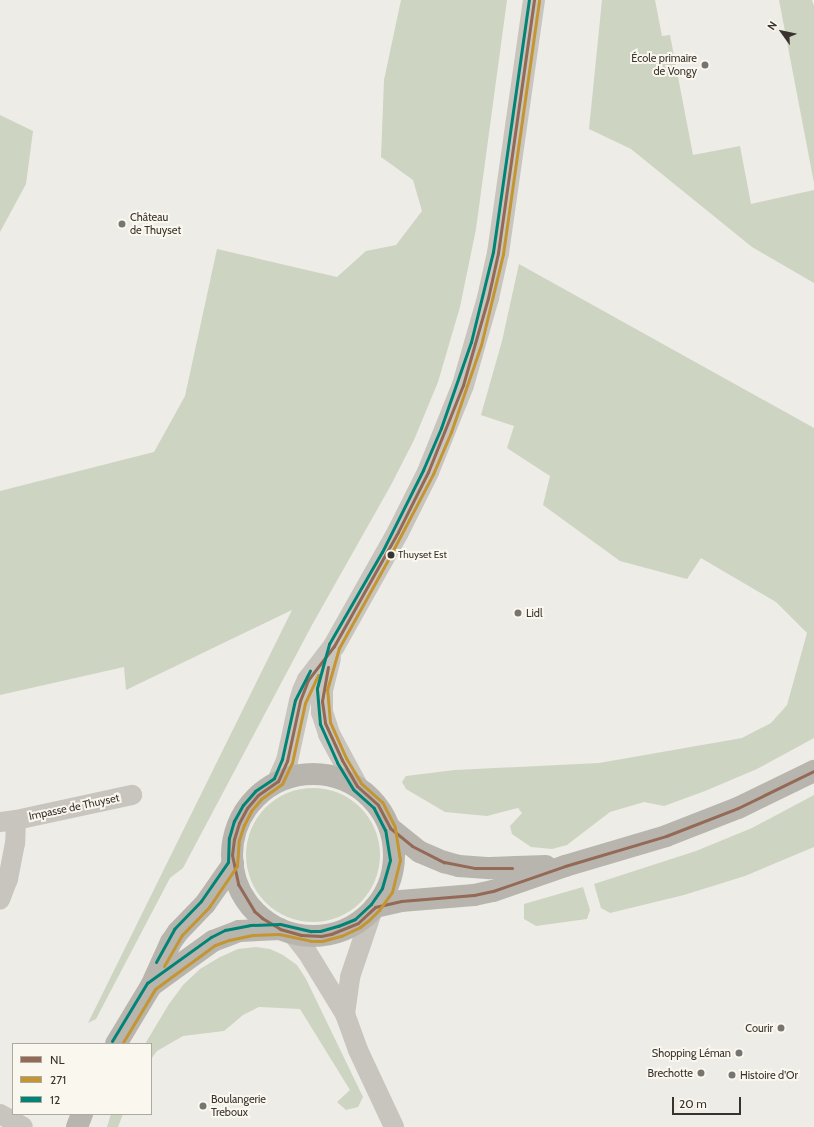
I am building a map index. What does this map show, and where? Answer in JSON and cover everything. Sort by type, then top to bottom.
[{"type":"main road","points":[[374,908],[401,901],[474,895],[493,891],[565,866],[666,836],[752,801],[814,771]]},
{"type":"main road","points":[[151,986],[200,950],[220,938],[251,930],[286,931],[316,936],[336,933],[358,923],[374,908],[387,890],[393,870],[394,849],[390,828],[378,805],[357,786],[338,777],[318,774],[298,775],[278,781],[258,795],[242,815],[234,839],[233,864],[238,884],[248,903],[262,918],[286,931]]},
{"type":"main road","points":[[390,828],[420,852],[444,862],[459,866],[490,868],[565,866]]},
{"type":"main road","points":[[117,1043],[151,986],[171,942],[205,904],[233,864]]},
{"type":"main road","points":[[77,1127],[82,1115]]},
{"type":"street","points":[[278,781],[287,761],[300,701],[308,680],[334,646],[386,554],[428,472],[446,430],[467,371],[488,298],[498,253],[534,0]]},
{"type":"street","points":[[334,646],[322,689],[322,712],[329,734],[357,786]]},
{"type":"street","name":"Impasse de Thuyset","points":[[0,900],[8,878],[15,843],[8,821],[132,795]]},
{"type":"street","points":[[345,1014],[350,977],[374,908]]},
{"type":"street","points":[[286,931],[307,952],[345,1014],[355,1044],[394,1127]]},
{"type":"street","points":[[0,1114],[23,1127]]},
{"type":"green space","points":[[401,0],[507,0],[476,229],[460,307],[438,382],[414,440],[391,485],[312,625],[183,868],[170,878],[96,1019],[88,1023],[292,610],[126,690],[124,667],[0,695],[0,491],[154,452],[185,396],[217,249],[337,277],[366,251],[396,245],[422,211],[413,180],[381,157],[384,80]]},
{"type":"green space","points":[[602,0],[655,0],[662,36],[670,35],[693,155],[740,146],[751,204],[814,190],[814,283],[752,247],[631,149],[589,129]]},
{"type":"green space","points":[[779,0],[812,0],[814,6],[814,183]]},
{"type":"green space","points":[[0,115],[33,131],[26,184],[0,232]]},
{"type":"green space","points":[[519,264],[814,428],[814,738],[757,769],[705,791],[664,806],[644,802],[610,812],[567,845],[552,849],[531,847],[512,834],[510,826],[522,813],[518,808],[487,816],[445,812],[406,789],[402,782],[406,776],[455,770],[599,763],[742,738],[771,723],[787,705],[807,633],[776,602],[701,558],[687,579],[620,561],[543,505],[550,476],[507,448],[514,426],[481,415],[502,341]]},
{"type":"green space","points":[[306,788],[320,788],[339,793],[361,807],[375,829],[379,842],[379,868],[375,881],[361,903],[339,917],[320,922],[306,922],[287,917],[265,903],[251,881],[246,862],[246,848],[251,829],[265,807],[287,793]]},
{"type":"green space","points":[[814,795],[814,847],[745,876],[684,895],[610,913],[601,908],[594,884],[696,851],[752,828]]},
{"type":"green space","points":[[583,887],[590,910],[587,919],[536,926],[524,919],[524,904]]},
{"type":"green space","points":[[256,947],[270,949],[283,955],[297,965],[306,979],[363,1097],[358,1107],[346,1110],[337,1102],[350,1090],[300,1009],[259,1007],[243,1015],[224,1031],[183,1036],[157,1051],[152,1058],[152,1043],[146,1043],[169,1004],[183,985],[200,969],[220,957],[238,949]]},
{"type":"green space","points":[[111,1115],[123,1115],[118,1127],[107,1127]]},
{"type":"transit line","name":"12","points":[[112,1041],[147,983],[211,937],[225,930],[250,925],[280,924],[311,931],[320,931],[338,926],[355,919],[371,904],[382,888],[390,860],[385,830],[374,808],[353,789],[337,762],[320,724],[317,688],[329,644],[382,552],[423,470],[441,428],[471,342],[493,252],[529,0]]},
{"type":"transit line","name":"NL","points":[[534,0],[498,253],[488,298],[463,385],[428,472],[398,532],[334,646],[308,680],[300,701],[287,761],[278,781],[258,795],[247,808],[239,823],[234,839],[232,855],[238,884],[254,911],[262,918],[280,929],[301,935],[321,936],[331,934],[358,923],[375,907],[401,901],[474,895],[493,891],[565,866],[666,836],[738,808],[814,771]]},
{"type":"transit line","name":"271","points":[[123,1043],[155,989],[215,945],[252,935],[279,934],[311,941],[322,941],[341,936],[360,927],[369,920],[379,910],[392,892],[400,860],[395,827],[382,802],[361,783],[346,758],[330,722],[327,690],[339,648],[433,474],[451,432],[481,345],[503,254],[539,1]]},
{"type":"transit line","name":"NL","points":[[328,667],[322,701],[325,723],[342,760],[357,786],[378,805],[390,828],[412,846],[444,862],[475,868],[512,868]]},
{"type":"transit line","name":"12","points":[[156,962],[174,929],[201,901],[228,862],[229,838],[234,821],[243,805],[255,791],[274,778],[282,759],[295,700],[310,671]]},
{"type":"transit line","name":"271","points":[[164,966],[182,935],[209,907],[237,866],[239,840],[251,811],[261,799],[282,784],[292,763],[305,703],[318,675]]},
{"type":"place","name":"École primaire de Vongy","points":[[705,65]]},
{"type":"place","name":"Château de Thuyset","points":[[122,224]]},
{"type":"place","name":"Thuyset Est","points":[[391,555]]},
{"type":"place","name":"Lidl","points":[[518,613]]},
{"type":"place","name":"Courir","points":[[781,1028]]},
{"type":"place","name":"Shopping Léman","points":[[739,1053]]},
{"type":"place","name":"Brechotte","points":[[701,1073]]},
{"type":"place","name":"Histoire d'Or","points":[[732,1075]]},
{"type":"place","name":"Boulangerie Treboux","points":[[203,1106]]}]
